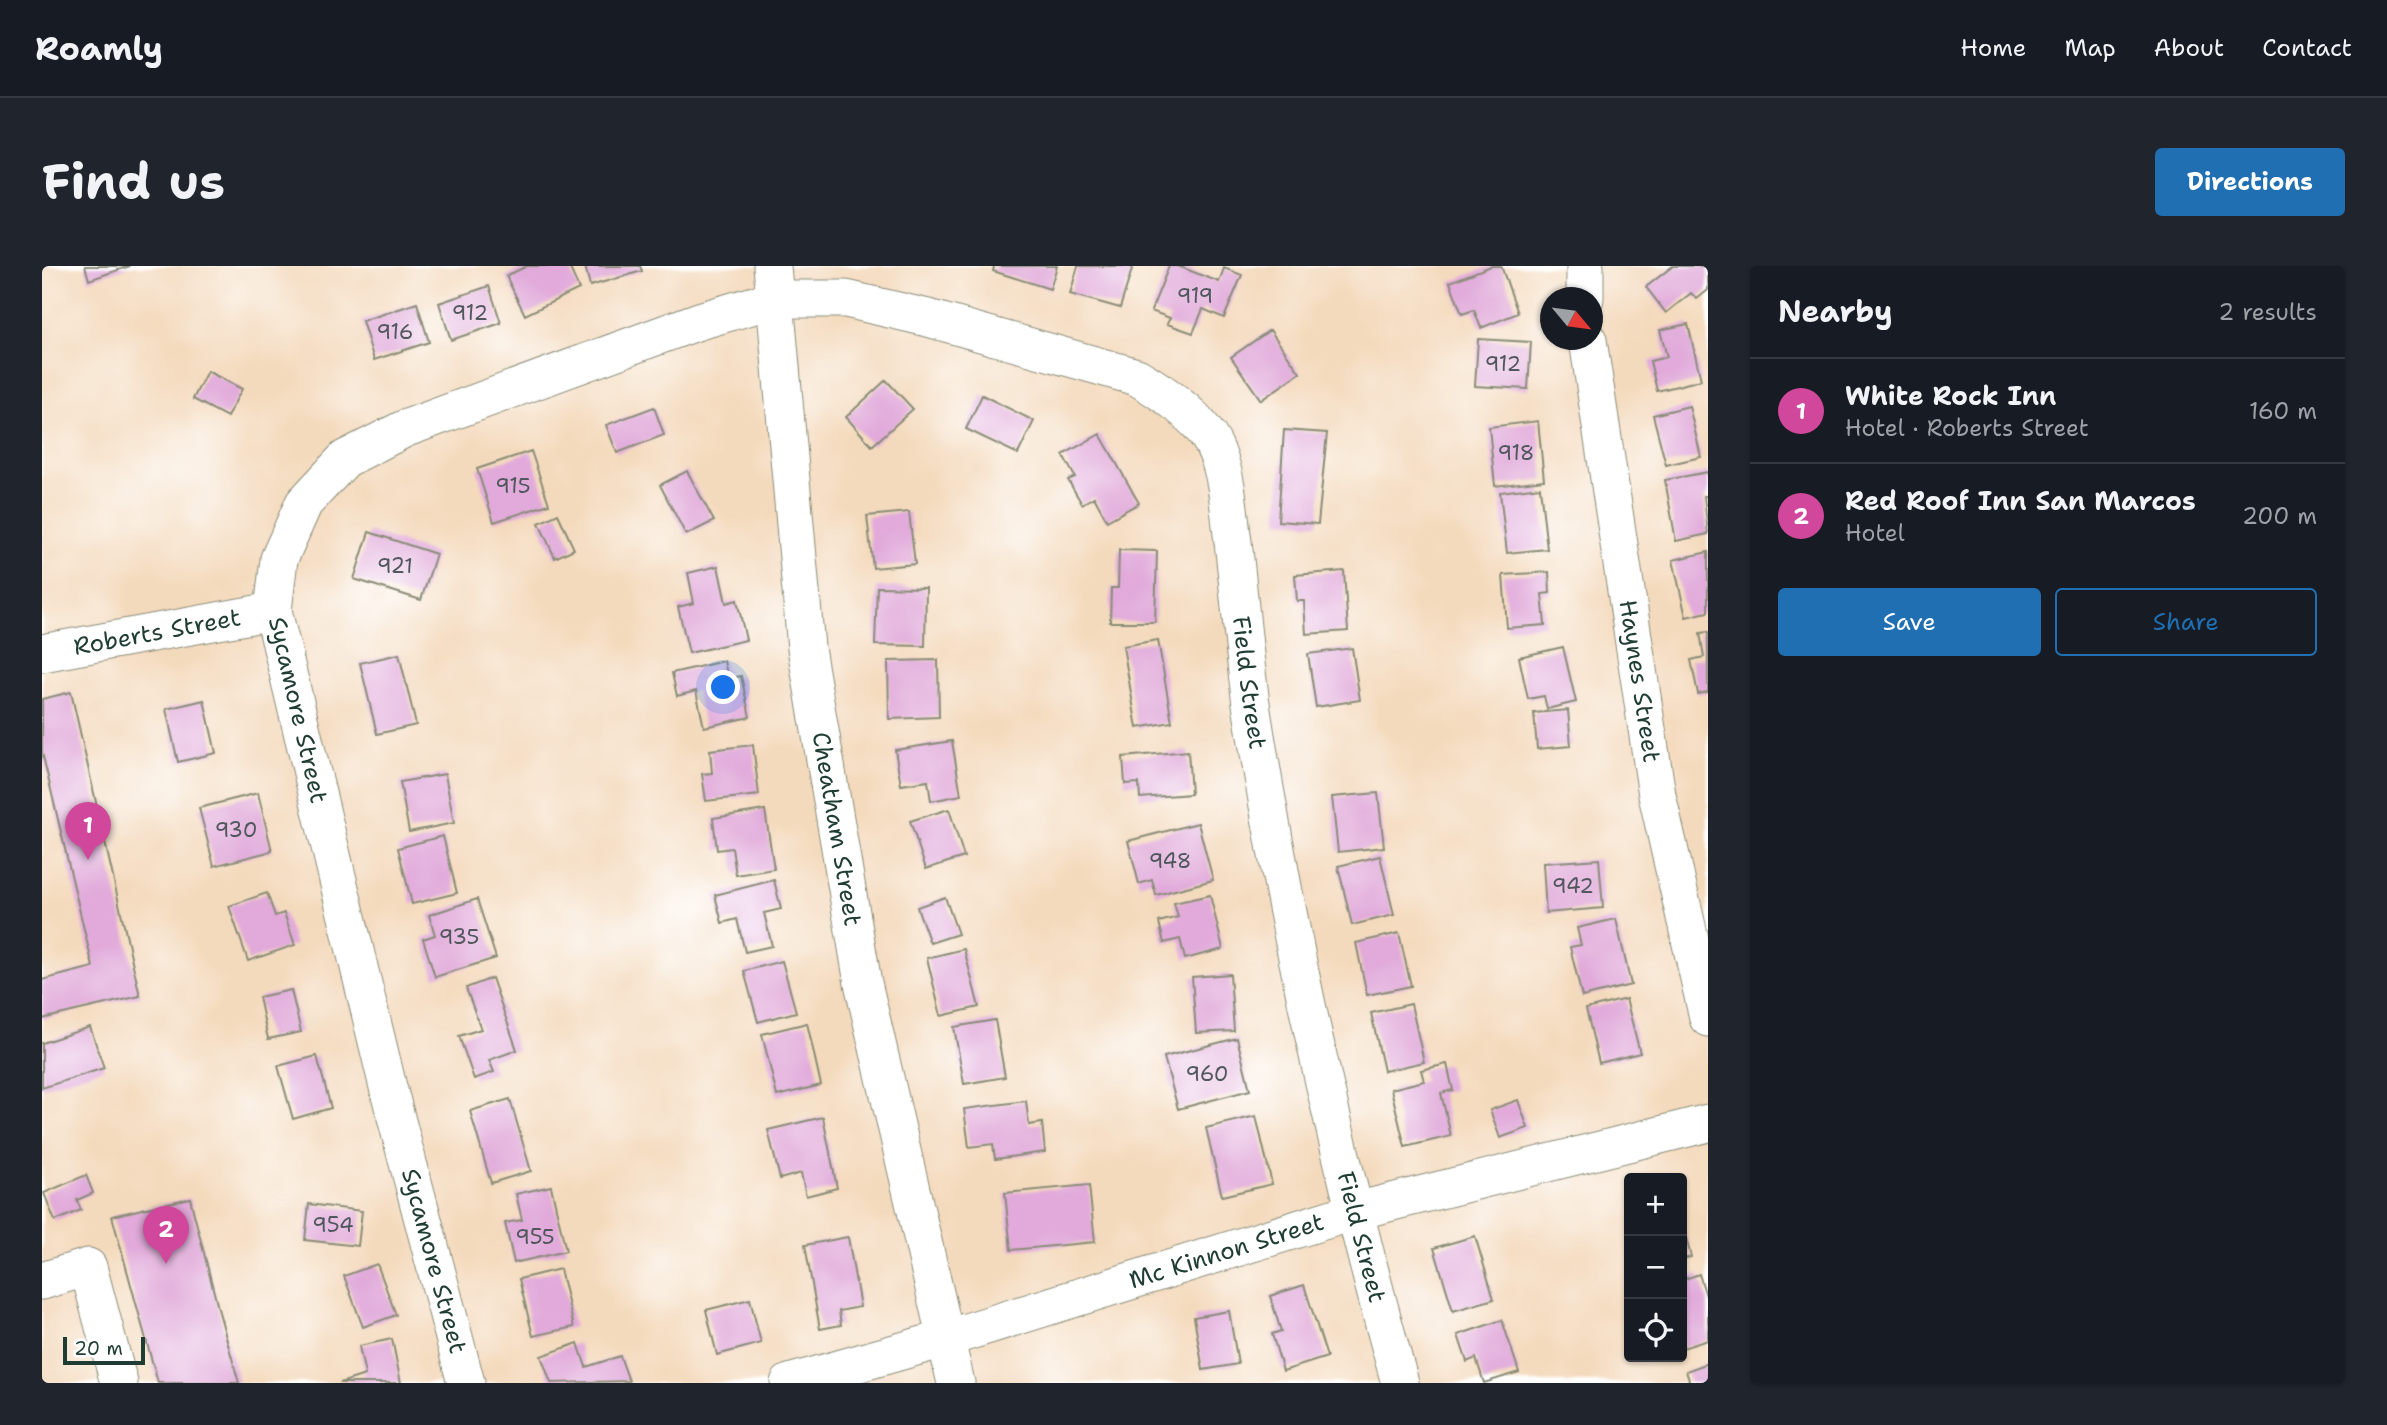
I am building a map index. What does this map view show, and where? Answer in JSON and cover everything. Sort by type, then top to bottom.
[{"type":"street","points":[[1585,266],[1585,287]]},
{"type":"street","name":"Sycamore Street","points":[[466,1383],[388,1087],[274,611],[279,559],[304,503],[345,459],[404,429],[699,321],[773,283]]},
{"type":"street","name":"Field Street","points":[[773,283],[928,318],[1137,377],[1168,396],[1190,415],[1217,451],[1229,507],[1253,716],[1293,926],[1352,1212],[1399,1383]]},
{"type":"street","name":"Cheatham Street","points":[[773,283],[806,648],[863,983],[956,1383]]},
{"type":"street","name":"Haynes Street","points":[[1590,350],[1657,795],[1708,1018]]},
{"type":"street","name":"Roberts Street","points":[[42,653],[274,611]]},
{"type":"street","name":"Mc Kinnon Street","points":[[789,1383],[944,1339],[1352,1212],[1708,1123]]},
{"type":"street","points":[[42,1280],[88,1266],[119,1383]]},
{"type":"building","points":[[85,266],[130,266],[89,280]]},
{"type":"building","points":[[527,266],[569,266],[579,289],[525,315],[506,276]]},
{"type":"building","points":[[585,266],[640,266],[642,271],[590,286]]},
{"type":"building","points":[[994,266],[1057,266],[1050,289],[993,271]]},
{"type":"building","points":[[1078,266],[1133,266],[1120,308],[1070,294]]},
{"type":"building","points":[[1169,266],[1178,266],[1219,282],[1224,268],[1242,275],[1224,318],[1203,309],[1193,333],[1167,324],[1170,318],[1151,311]]},
{"type":"building","points":[[1491,266],[1501,266],[1518,313],[1481,328],[1474,310],[1462,314],[1450,282]]},
{"type":"building","points":[[1673,266],[1708,266],[1708,290],[1697,299],[1691,293],[1666,313],[1646,287]]},
{"type":"building","points":[[489,286],[501,323],[451,340],[439,303]]},
{"type":"building","points":[[417,303],[429,342],[374,360],[362,321]]},
{"type":"building","points":[[1688,324],[1701,380],[1657,391],[1650,361],[1667,357],[1660,330]]},
{"type":"building","points":[[1270,330],[1300,373],[1261,400],[1231,357]]},
{"type":"building","points":[[1478,339],[1531,342],[1528,389],[1475,386]]},
{"type":"building","points":[[207,371],[242,389],[227,417],[193,399]]},
{"type":"building","points":[[886,380],[913,409],[872,446],[846,417]]},
{"type":"building","points":[[982,395],[1034,421],[1018,454],[966,429]]},
{"type":"building","points":[[1689,406],[1701,457],[1666,465],[1653,415]]},
{"type":"building","points":[[654,407],[664,435],[617,453],[606,425]]},
{"type":"building","points":[[1538,421],[1544,480],[1495,486],[1489,427]]},
{"type":"building","points":[[1284,430],[1327,433],[1318,524],[1278,521]]},
{"type":"building","points":[[1100,434],[1139,503],[1107,521],[1094,497],[1082,504],[1068,480],[1075,477],[1063,455]]},
{"type":"building","points":[[531,451],[549,504],[494,522],[477,469]]},
{"type":"building","points":[[687,471],[714,521],[686,535],[660,485]]},
{"type":"building","points":[[1708,472],[1708,496],[1704,496],[1708,534],[1676,541],[1665,480]]},
{"type":"building","points":[[1540,487],[1547,549],[1507,553],[1500,492]]},
{"type":"building","points":[[909,512],[915,564],[873,568],[867,516]]},
{"type":"building","points":[[558,514],[574,549],[555,558],[539,523]]},
{"type":"building","points":[[369,532],[436,554],[421,600],[354,579]]},
{"type":"building","points":[[1119,550],[1157,551],[1155,622],[1110,622],[1111,588],[1118,588]]},
{"type":"building","points":[[1708,552],[1708,612],[1686,617],[1673,560]]},
{"type":"building","points":[[718,566],[726,603],[737,600],[746,640],[689,653],[678,607],[694,603],[688,573]]},
{"type":"building","points":[[1344,571],[1348,631],[1306,634],[1304,601],[1297,601],[1295,575]]},
{"type":"building","points":[[1549,572],[1550,593],[1542,594],[1545,625],[1507,628],[1503,575]]},
{"type":"building","points":[[877,587],[926,588],[925,646],[875,645]]},
{"type":"building","points":[[1708,632],[1708,692],[1698,694],[1691,660],[1704,657],[1700,633]]},
{"type":"building","points":[[1158,640],[1172,722],[1137,728],[1123,646]]},
{"type":"building","points":[[1563,647],[1576,702],[1547,709],[1544,696],[1528,699],[1519,657]]},
{"type":"building","points":[[1352,648],[1360,700],[1316,707],[1308,654]]},
{"type":"building","points":[[399,654],[416,725],[377,734],[360,663]]},
{"type":"building","points":[[938,660],[939,717],[889,719],[888,661]]},
{"type":"building","points":[[724,661],[728,679],[741,676],[750,717],[704,727],[696,691],[677,696],[672,673]]},
{"type":"building","points":[[71,692],[140,996],[42,1019],[42,980],[93,967],[42,752],[42,699]]},
{"type":"building","points":[[204,700],[216,753],[178,762],[166,709]]},
{"type":"building","points":[[1568,710],[1571,746],[1537,749],[1534,713]]},
{"type":"building","points":[[952,741],[961,795],[931,801],[928,781],[901,785],[895,750]]},
{"type":"building","points":[[753,745],[759,795],[706,801],[702,774],[712,773],[710,750]]},
{"type":"building","points":[[1188,751],[1191,794],[1140,798],[1139,783],[1125,784],[1123,757]]},
{"type":"building","points":[[445,774],[454,823],[409,832],[400,782]]},
{"type":"building","points":[[258,793],[272,851],[214,866],[199,808]]},
{"type":"building","points":[[1378,793],[1384,847],[1338,852],[1332,797]]},
{"type":"building","points":[[949,809],[964,857],[926,869],[910,821]]},
{"type":"building","points":[[765,810],[774,869],[736,875],[732,848],[717,850],[713,818]]},
{"type":"building","points":[[1198,823],[1213,880],[1156,895],[1152,880],[1139,884],[1128,841]]},
{"type":"building","points":[[443,836],[457,893],[412,904],[398,848]]},
{"type":"building","points":[[1380,856],[1394,915],[1352,925],[1338,866]]},
{"type":"building","points":[[1599,859],[1603,908],[1546,913],[1543,863]]},
{"type":"building","points":[[774,880],[781,909],[764,913],[772,946],[745,952],[737,919],[722,923],[715,895]]},
{"type":"building","points":[[267,893],[275,916],[284,913],[295,945],[248,961],[229,906]]},
{"type":"building","points":[[1210,895],[1223,949],[1185,959],[1180,939],[1164,943],[1159,922],[1178,917],[1174,903]]},
{"type":"building","points":[[945,897],[958,934],[930,943],[917,907]]},
{"type":"building","points":[[477,899],[496,958],[435,977],[423,939],[435,935],[429,915]]},
{"type":"building","points":[[1616,919],[1631,985],[1582,997],[1570,947],[1581,945],[1577,928]]},
{"type":"building","points":[[1399,933],[1411,986],[1367,995],[1356,943]]},
{"type":"building","points":[[964,949],[979,1007],[941,1016],[927,958]]},
{"type":"building","points":[[782,961],[796,1012],[758,1022],[744,971]]},
{"type":"building","points":[[1230,974],[1234,1031],[1196,1033],[1192,977]]},
{"type":"building","points":[[492,978],[517,1050],[489,1060],[494,1072],[474,1079],[459,1036],[481,1029],[466,988]]},
{"type":"building","points":[[291,990],[301,1032],[268,1039],[259,997]]},
{"type":"building","points":[[1626,999],[1640,1053],[1599,1063],[1586,1009]]},
{"type":"building","points":[[1411,1004],[1424,1062],[1384,1071],[1371,1013]]},
{"type":"building","points":[[995,1020],[1005,1077],[964,1084],[954,1027]]},
{"type":"building","points":[[807,1023],[821,1085],[777,1096],[762,1034]]},
{"type":"building","points":[[90,1027],[104,1068],[42,1088],[42,1043]]},
{"type":"building","points":[[1237,1038],[1250,1090],[1178,1109],[1164,1057]]},
{"type":"building","points":[[317,1056],[331,1108],[293,1119],[278,1066]]},
{"type":"building","points":[[1447,1064],[1453,1090],[1441,1093],[1451,1136],[1405,1147],[1391,1089],[1424,1081],[1421,1070]]},
{"type":"building","points":[[510,1099],[531,1171],[491,1183],[470,1111]]},
{"type":"building","points":[[1518,1100],[1528,1128],[1500,1138],[1490,1110]]},
{"type":"building","points":[[1026,1101],[1029,1125],[1042,1123],[1045,1152],[995,1159],[993,1144],[969,1147],[964,1109]]},
{"type":"building","points":[[1256,1116],[1272,1184],[1222,1196],[1206,1128]]},
{"type":"building","points":[[823,1117],[837,1188],[806,1196],[801,1173],[780,1179],[768,1130]]},
{"type":"building","points":[[86,1175],[93,1193],[77,1200],[81,1210],[55,1221],[44,1193]]},
{"type":"building","points":[[1089,1185],[1095,1242],[1011,1250],[1005,1193]]},
{"type":"building","points":[[551,1186],[566,1251],[514,1263],[505,1223],[522,1220],[516,1194]]},
{"type":"building","points":[[190,1198],[239,1383],[158,1383],[112,1216]]},
{"type":"building","points":[[309,1204],[362,1211],[358,1246],[305,1240]]},
{"type":"building","points":[[1475,1236],[1494,1299],[1453,1311],[1434,1248]]},
{"type":"building","points":[[848,1237],[860,1307],[839,1311],[841,1325],[820,1329],[805,1245]]},
{"type":"building","points":[[1687,1241],[1691,1257],[1687,1258]]},
{"type":"building","points":[[377,1264],[396,1315],[363,1327],[344,1276]]},
{"type":"building","points":[[560,1269],[574,1327],[533,1336],[519,1279]]},
{"type":"building","points":[[1699,1274],[1708,1302],[1708,1340],[1687,1347],[1687,1299],[1687,1278]]},
{"type":"building","points":[[1304,1285],[1327,1357],[1283,1371],[1272,1334],[1281,1331],[1270,1296]]},
{"type":"building","points":[[750,1299],[761,1343],[717,1355],[706,1310]]},
{"type":"building","points":[[1229,1311],[1238,1364],[1203,1370],[1194,1317]]},
{"type":"building","points":[[1502,1320],[1519,1372],[1484,1383],[1476,1358],[1467,1362],[1458,1335]]},
{"type":"building","points":[[392,1339],[401,1383],[340,1383],[365,1375],[359,1346]]},
{"type":"building","points":[[578,1343],[586,1367],[620,1356],[629,1381],[551,1383],[541,1356]]},
{"type":"building","points":[[1708,1363],[1708,1383],[1690,1383],[1686,1371]]},
{"type":"place","name":"White Rock Inn","points":[[88,860]]},
{"type":"place","name":"Red Roof Inn San Marcos","points":[[166,1264]]}]
